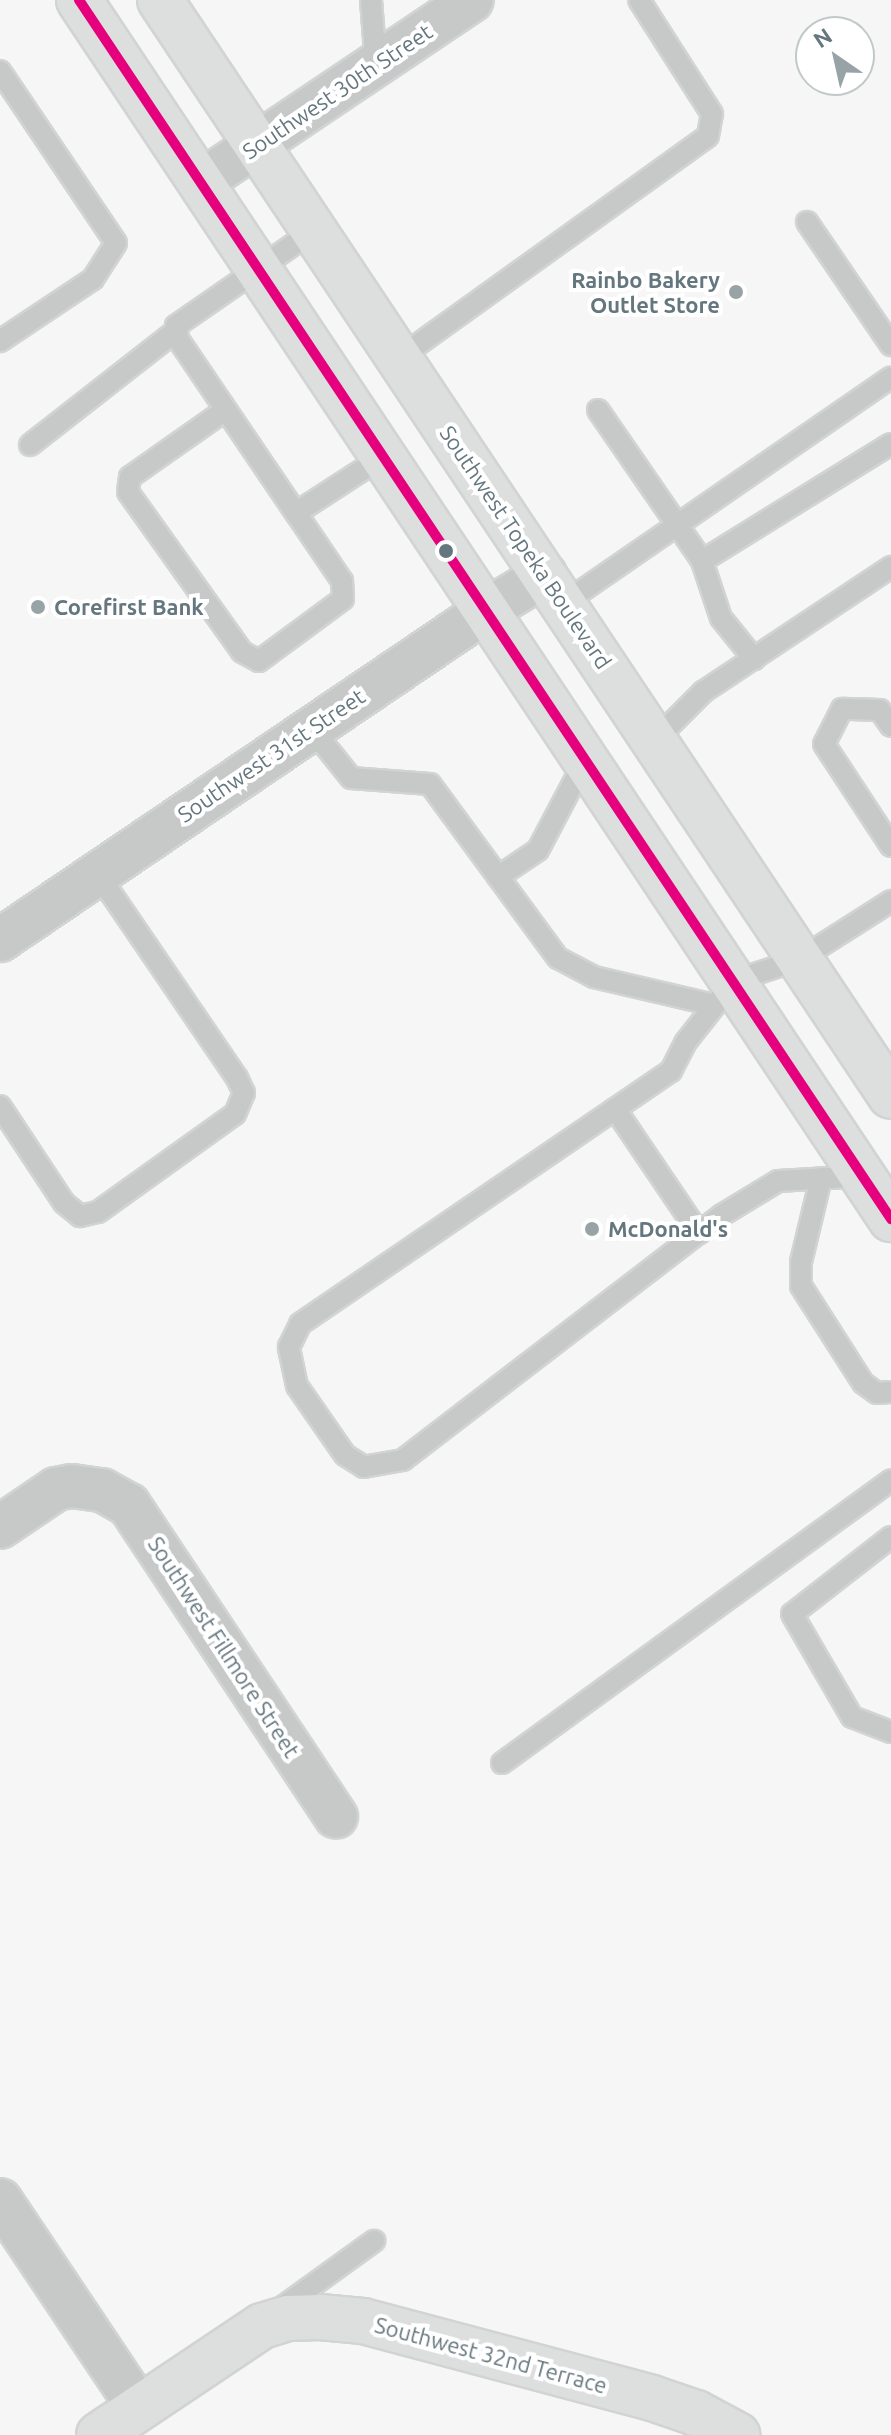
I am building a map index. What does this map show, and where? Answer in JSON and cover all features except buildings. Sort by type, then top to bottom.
[{"type":"main road","points":[[79,0],[586,759],[724,993],[842,1177],[891,1219]]},
{"type":"main road","name":"Southwest Topeka Boulevard","points":[[160,0],[891,1096]]},
{"type":"main road","name":"Southwest 32nd Terrace","points":[[99,2435],[240,2338],[262,2326],[289,2318],[363,2321],[652,2398],[696,2413],[737,2435]]},
{"type":"street","name":"Southwest 30th Street","points":[[201,182],[472,0]]},
{"type":"street","name":"Southwest 31st Street","points":[[0,940],[487,610],[555,589]]},
{"type":"street","name":"Southwest Fillmore Street","points":[[0,1527],[56,1489],[87,1486],[102,1490],[129,1505],[336,1816]]},
{"type":"street","points":[[0,2200],[139,2408]]},
{"type":"lane","points":[[371,0],[376,65]]},
{"type":"lane","points":[[399,358],[708,136],[712,114],[639,0]]},
{"type":"lane","points":[[0,71],[116,243],[93,279],[0,341]]},
{"type":"lane","points":[[807,222],[891,345]]},
{"type":"lane","points":[[224,411],[130,477],[128,492],[242,652],[259,661],[343,599],[342,581],[224,411],[178,339],[176,326],[313,231]]},
{"type":"lane","points":[[30,445],[177,330]]},
{"type":"lane","points":[[555,589],[675,526],[891,377]]},
{"type":"lane","points":[[598,410],[702,561],[721,618],[754,659]]},
{"type":"lane","points":[[702,561],[886,445]]},
{"type":"lane","points":[[296,513],[384,456]]},
{"type":"lane","points":[[655,740],[703,692],[891,567]]},
{"type":"lane","points":[[891,726],[880,710],[842,709],[824,744],[891,846]]},
{"type":"lane","points":[[311,728],[351,778],[430,784],[558,958],[594,977],[724,993]]},
{"type":"lane","points":[[498,877],[538,850],[586,759]]},
{"type":"lane","points":[[0,1106],[64,1203],[80,1216],[98,1212],[235,1114],[244,1093],[237,1078],[97,873]]},
{"type":"lane","points":[[891,901],[800,959],[724,993],[685,1043],[671,1071],[300,1324],[289,1347],[297,1386],[345,1455],[364,1467],[403,1460],[647,1276],[699,1233],[778,1181],[842,1177],[801,1262],[801,1286],[863,1383],[877,1393],[891,1392]]},
{"type":"lane","points":[[615,1109],[699,1233]]},
{"type":"lane","points":[[502,1763],[891,1480]]},
{"type":"lane","points":[[891,1537],[792,1614],[852,1717],[891,1732]]},
{"type":"lane","name":"Southwest 32nd Terrace","points":[[240,2338],[374,2241]]},
{"type":"transit line","points":[[79,0],[891,1219]]},
{"type":"place","name":"Rainbo Bakery Outlet Store","points":[[736,292]]},
{"type":"place","name":"Corefirst Bank","points":[[38,607]]},
{"type":"place","name":"McDonald's","points":[[592,1229]]}]
